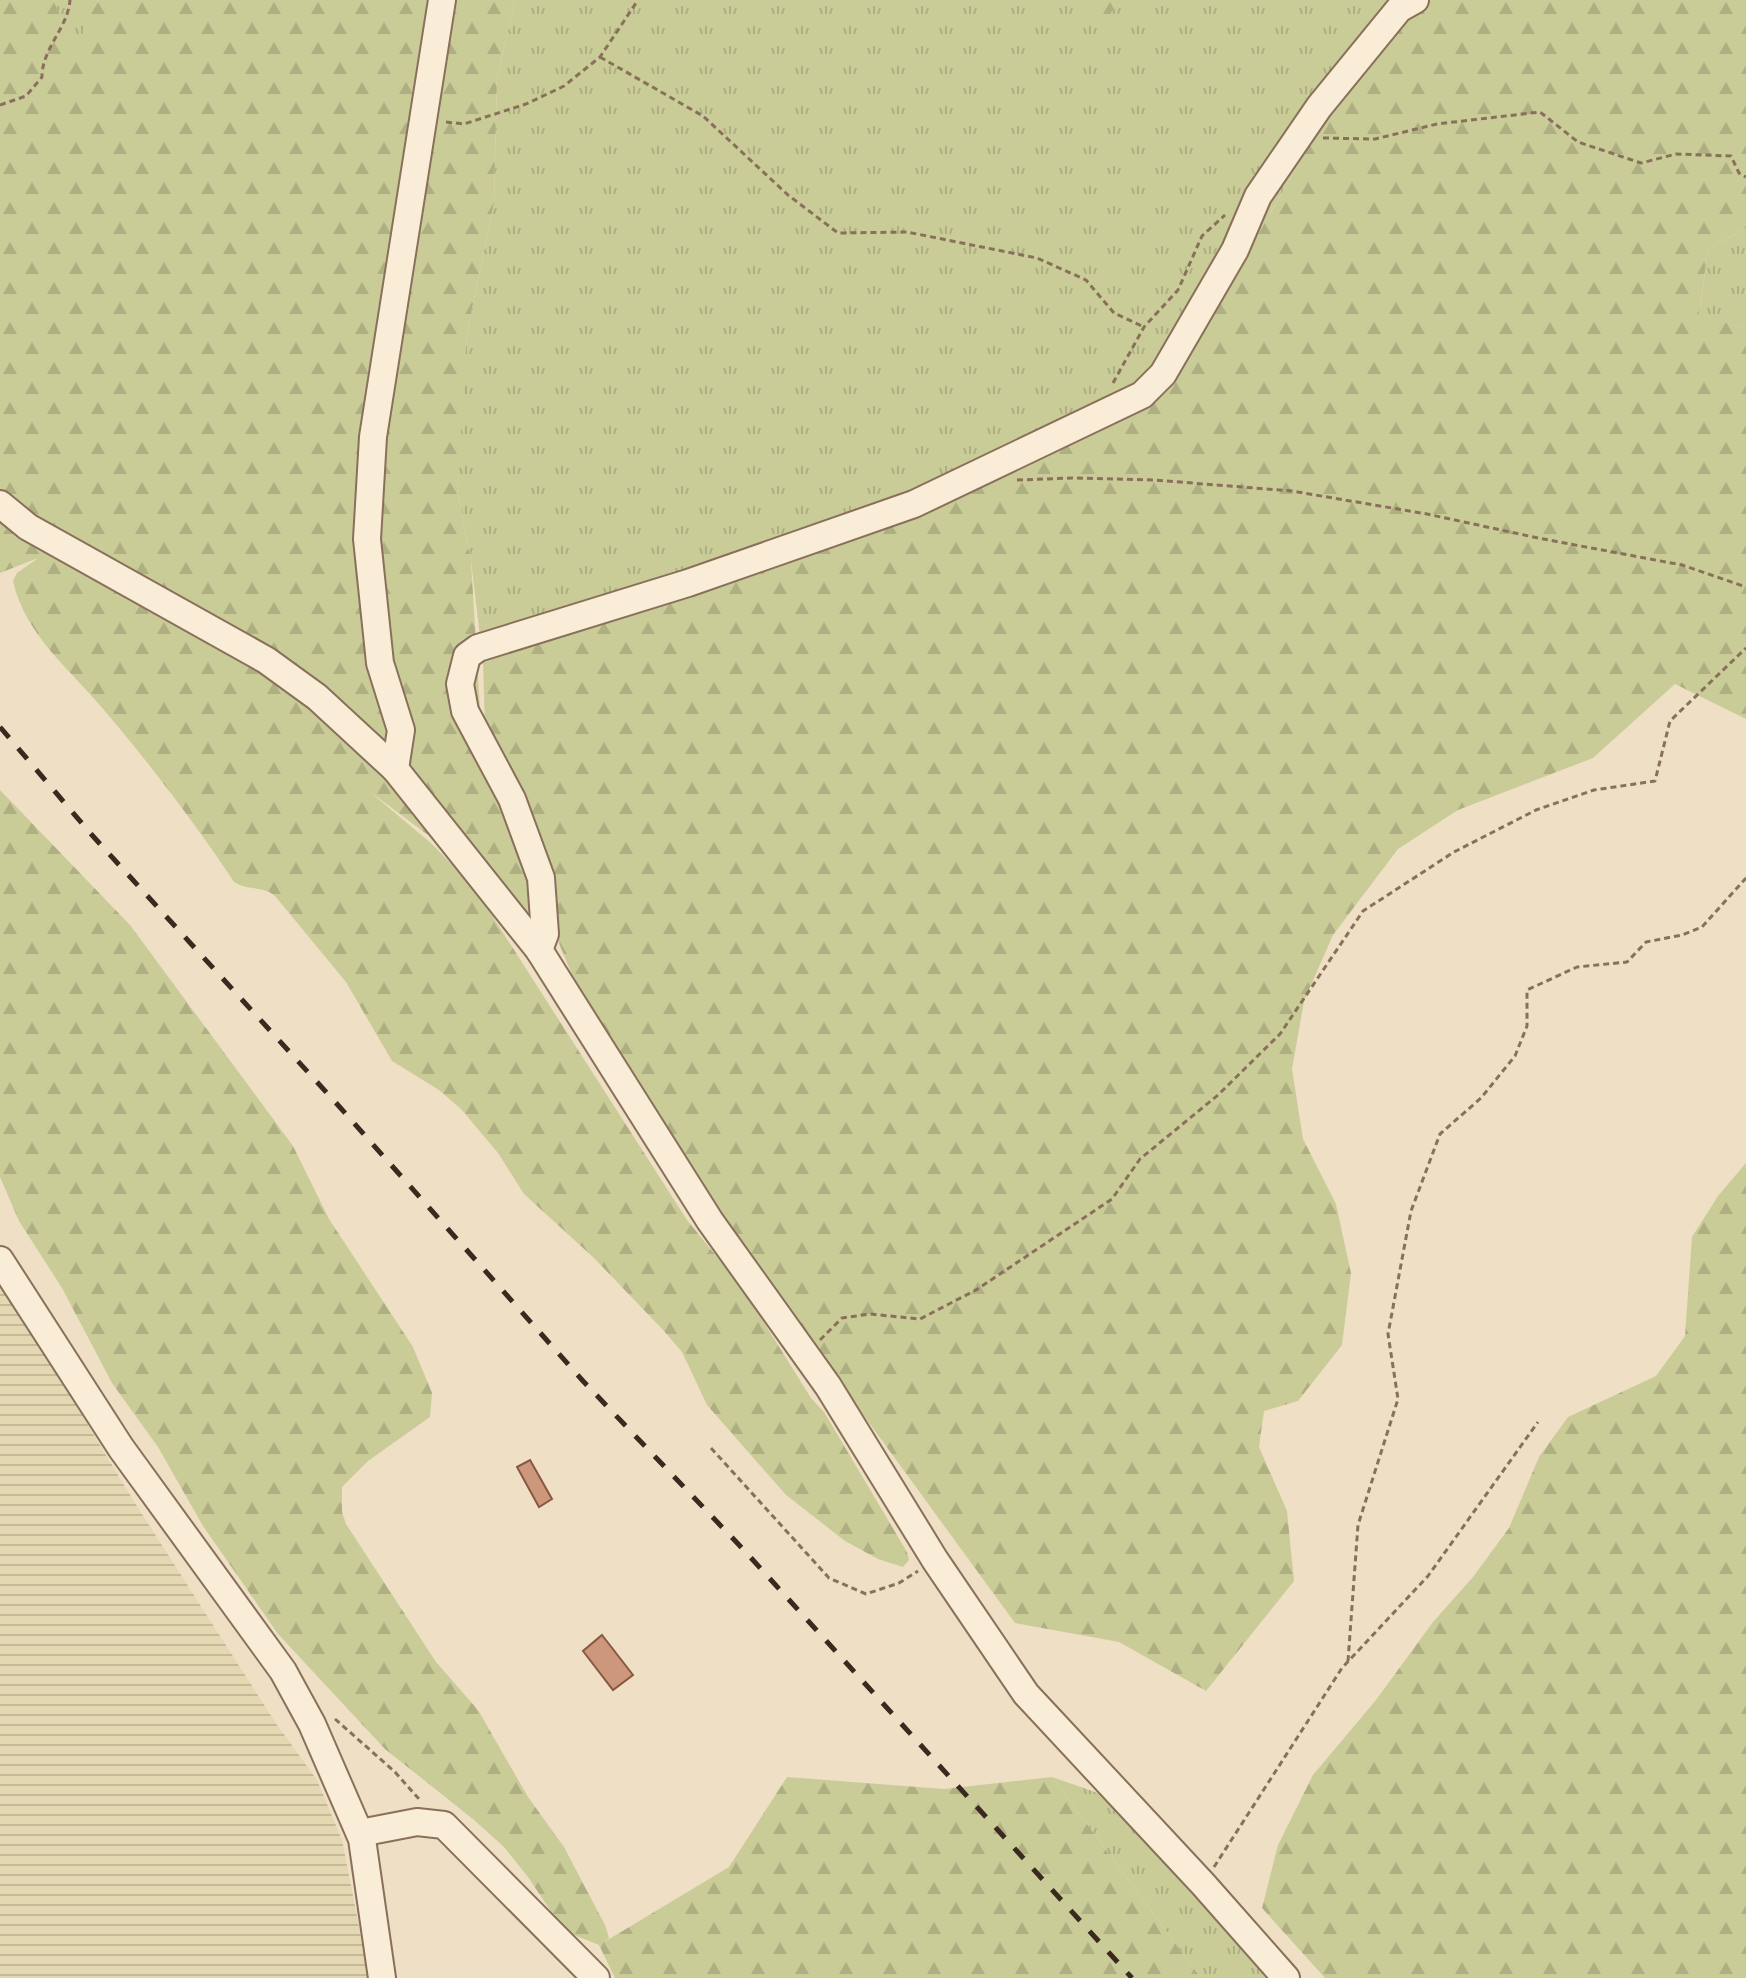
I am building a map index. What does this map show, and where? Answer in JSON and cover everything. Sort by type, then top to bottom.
[{"type":"lane","points":[[395,769],[401,730],[380,663],[367,539],[373,437],[442,0]]},
{"type":"lane","points":[[539,950],[545,934],[541,878],[512,799],[465,711],[460,684],[467,656],[478,648],[688,583],[914,504],[1142,395],[1163,374],[1235,250],[1258,196],[1305,127],[1399,9],[1415,0]]},
{"type":"lane","points":[[0,504],[28,527],[266,660],[317,697],[395,769],[539,950],[710,1221],[828,1386],[935,1560],[1026,1694],[1286,1978]]},
{"type":"lane","points":[[0,1260],[121,1448],[283,1671],[312,1724],[360,1833],[382,1978]]},
{"type":"lane","points":[[360,1833],[417,1822],[444,1825],[596,1978]]},
{"type":"path","points":[[0,105],[26,96],[42,77],[42,67],[69,12],[70,0]]},
{"type":"path","points":[[424,120],[464,124],[526,104],[564,86],[600,57],[638,0]]},
{"type":"path","points":[[600,57],[619,65],[703,116],[788,195],[838,233],[907,232],[1037,258],[1086,280],[1114,313],[1144,327]]},
{"type":"path","points":[[1305,127],[1321,138],[1375,139],[1437,124],[1540,112],[1578,142],[1641,163],[1676,154],[1731,156],[1739,173],[1746,177]]},
{"type":"path","points":[[1100,415],[1116,376],[1144,327],[1178,290],[1202,236],[1232,208]]},
{"type":"path","points":[[1072,478],[1154,480],[1292,491],[1427,514],[1682,565],[1746,587]]},
{"type":"path","points":[[806,1354],[842,1318],[870,1314],[920,1319],[976,1290],[1112,1199],[1140,1159],[1218,1095],[1280,1034],[1363,911],[1454,852],[1536,810],[1594,790],[1655,781],[1670,721],[1746,648]]},
{"type":"path","points":[[1348,1661],[1358,1525],[1398,1399],[1388,1334],[1411,1211],[1440,1134],[1481,1098],[1515,1056],[1527,1026],[1527,990],[1577,967],[1627,962],[1646,942],[1682,935],[1702,927],[1746,878]]},
{"type":"path","points":[[1203,1884],[1348,1661],[1428,1576],[1538,1422]]},
{"type":"path","points":[[711,1448],[829,1578],[866,1594],[899,1583],[935,1560]]},
{"type":"path","points":[[330,1716],[395,1772],[444,1825]]},
{"type":"shaded area","points":[[0,1279],[133,1500],[275,1722],[317,1780],[342,1840],[369,1978],[0,1978]]},
{"type":"green space","points":[[0,0],[54,0],[74,61],[87,18],[99,0],[515,0],[497,79],[494,203],[467,333],[457,489],[471,561],[482,743],[542,895],[539,950],[476,871],[369,791],[432,844],[458,871],[491,914],[687,1220],[743,1289],[811,1398],[824,1412],[907,1552],[909,1560],[903,1567],[878,1559],[845,1541],[786,1495],[707,1405],[682,1352],[664,1331],[594,1258],[524,1194],[498,1153],[461,1109],[439,1090],[392,1061],[346,982],[275,896],[265,890],[234,882],[155,773],[38,635],[19,600],[13,581],[17,573],[38,558],[0,573]]},
{"type":"green space","points":[[54,0],[99,0],[87,19],[74,63]]},
{"type":"green space","points":[[515,0],[1428,0],[1326,116],[1169,390],[962,493],[483,662],[471,561],[457,489],[461,401],[467,333],[494,203],[497,79]]},
{"type":"green space","points":[[1067,0],[1131,0],[1095,22]]},
{"type":"green space","points":[[1428,0],[1746,0],[1746,228],[1708,249],[1699,315],[1746,328],[1746,719],[1675,684],[1593,758],[1458,810],[1398,849],[1333,935],[1304,1001],[1292,1069],[1303,1139],[1336,1204],[1351,1273],[1342,1345],[1298,1401],[1264,1411],[1259,1447],[1287,1511],[1294,1581],[1206,1691],[1119,1642],[1015,1623],[722,1221],[575,982],[549,919],[485,728],[483,662],[962,493],[1169,390],[1326,116],[1417,6]]},
{"type":"green space","points":[[1746,228],[1746,328],[1699,316],[1708,249]]},
{"type":"green space","points":[[0,790],[130,925],[293,1146],[329,1219],[413,1347],[432,1393],[430,1417],[368,1461],[342,1487],[342,1512],[346,1524],[436,1662],[478,1710],[528,1797],[564,1847],[605,1925],[609,1938],[606,1941],[729,1867],[787,1777],[944,1789],[1052,1777],[1201,1978],[615,1978],[599,1945],[564,1931],[504,1847],[385,1749],[278,1634],[203,1526],[158,1447],[112,1383],[62,1288],[19,1221],[0,1177]]},
{"type":"green space","points":[[1746,1163],[1746,1978],[1325,1978],[1262,1908],[1278,1845],[1313,1775],[1376,1700],[1433,1622],[1473,1577],[1509,1528],[1539,1457],[1568,1417],[1656,1376],[1685,1336],[1692,1237],[1718,1196]]},
{"type":"green space","points":[[1052,1777],[1101,1794],[1268,1978],[1201,1978]]},
{"type":"building","points":[[530,1460],[552,1499],[539,1507],[517,1467]]},
{"type":"building","points":[[602,1635],[633,1675],[613,1690],[583,1651]]},
{"type":"railway","points":[[0,727],[91,834],[583,1381],[742,1548],[1132,1978]]}]
